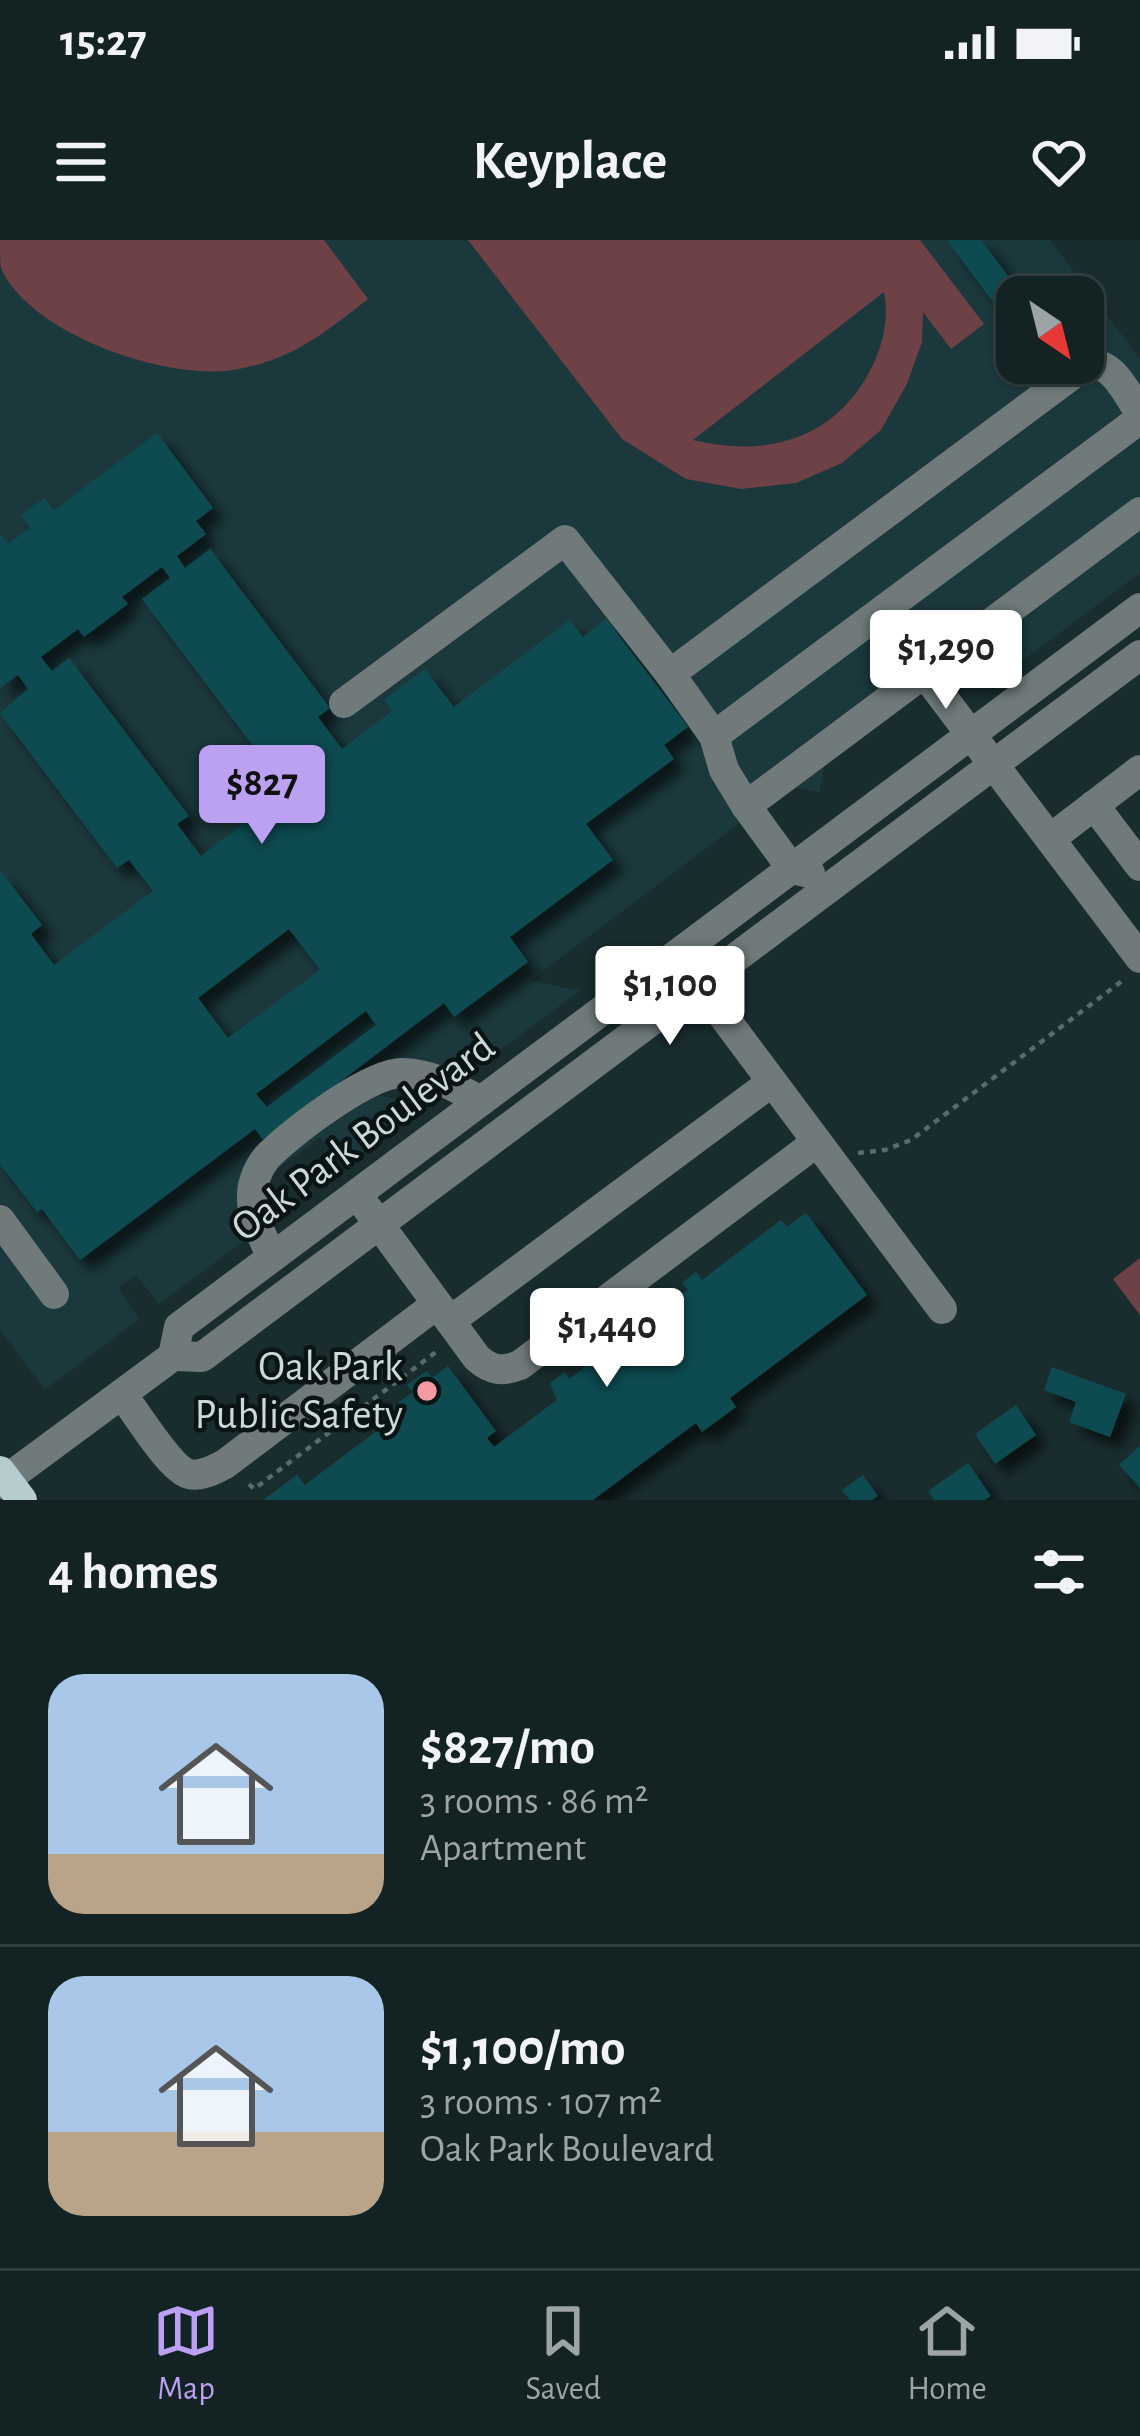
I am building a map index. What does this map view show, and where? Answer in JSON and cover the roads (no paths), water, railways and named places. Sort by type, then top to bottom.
[{"type":"street","points":[[670,674],[1084,366],[1106,365],[1140,416],[714,736]]},
{"type":"street","points":[[746,806],[1140,512]]},
{"type":"street","points":[[344,703],[566,540],[714,736],[724,770],[792,869],[839,881]]},
{"type":"street","name":"Oak Park Boulevard","points":[[173,1356],[179,1327],[971,734],[1136,623]]},
{"type":"street","name":"Oak Park Boulevard","points":[[7,1483],[173,1356],[202,1357],[1140,655]]},
{"type":"street","points":[[926,674],[1140,958]]},
{"type":"street","points":[[1050,838],[1140,770]]},
{"type":"street","points":[[1094,805],[1140,866]]},
{"type":"street","points":[[677,955],[942,1310]]},
{"type":"street","points":[[272,1258],[254,1217],[252,1196],[256,1175],[268,1156],[372,1078],[401,1072],[440,1078],[481,1101]]},
{"type":"street","points":[[122,1394],[175,1464],[191,1475],[225,1464],[772,1082]]},
{"type":"street","points":[[356,1194],[485,1365],[496,1370],[520,1365],[817,1142]]},
{"type":"street","points":[[0,1220],[54,1294]]},
{"type":"place","name":"Oak Park Public Safety","points":[[427,1391]]}]
